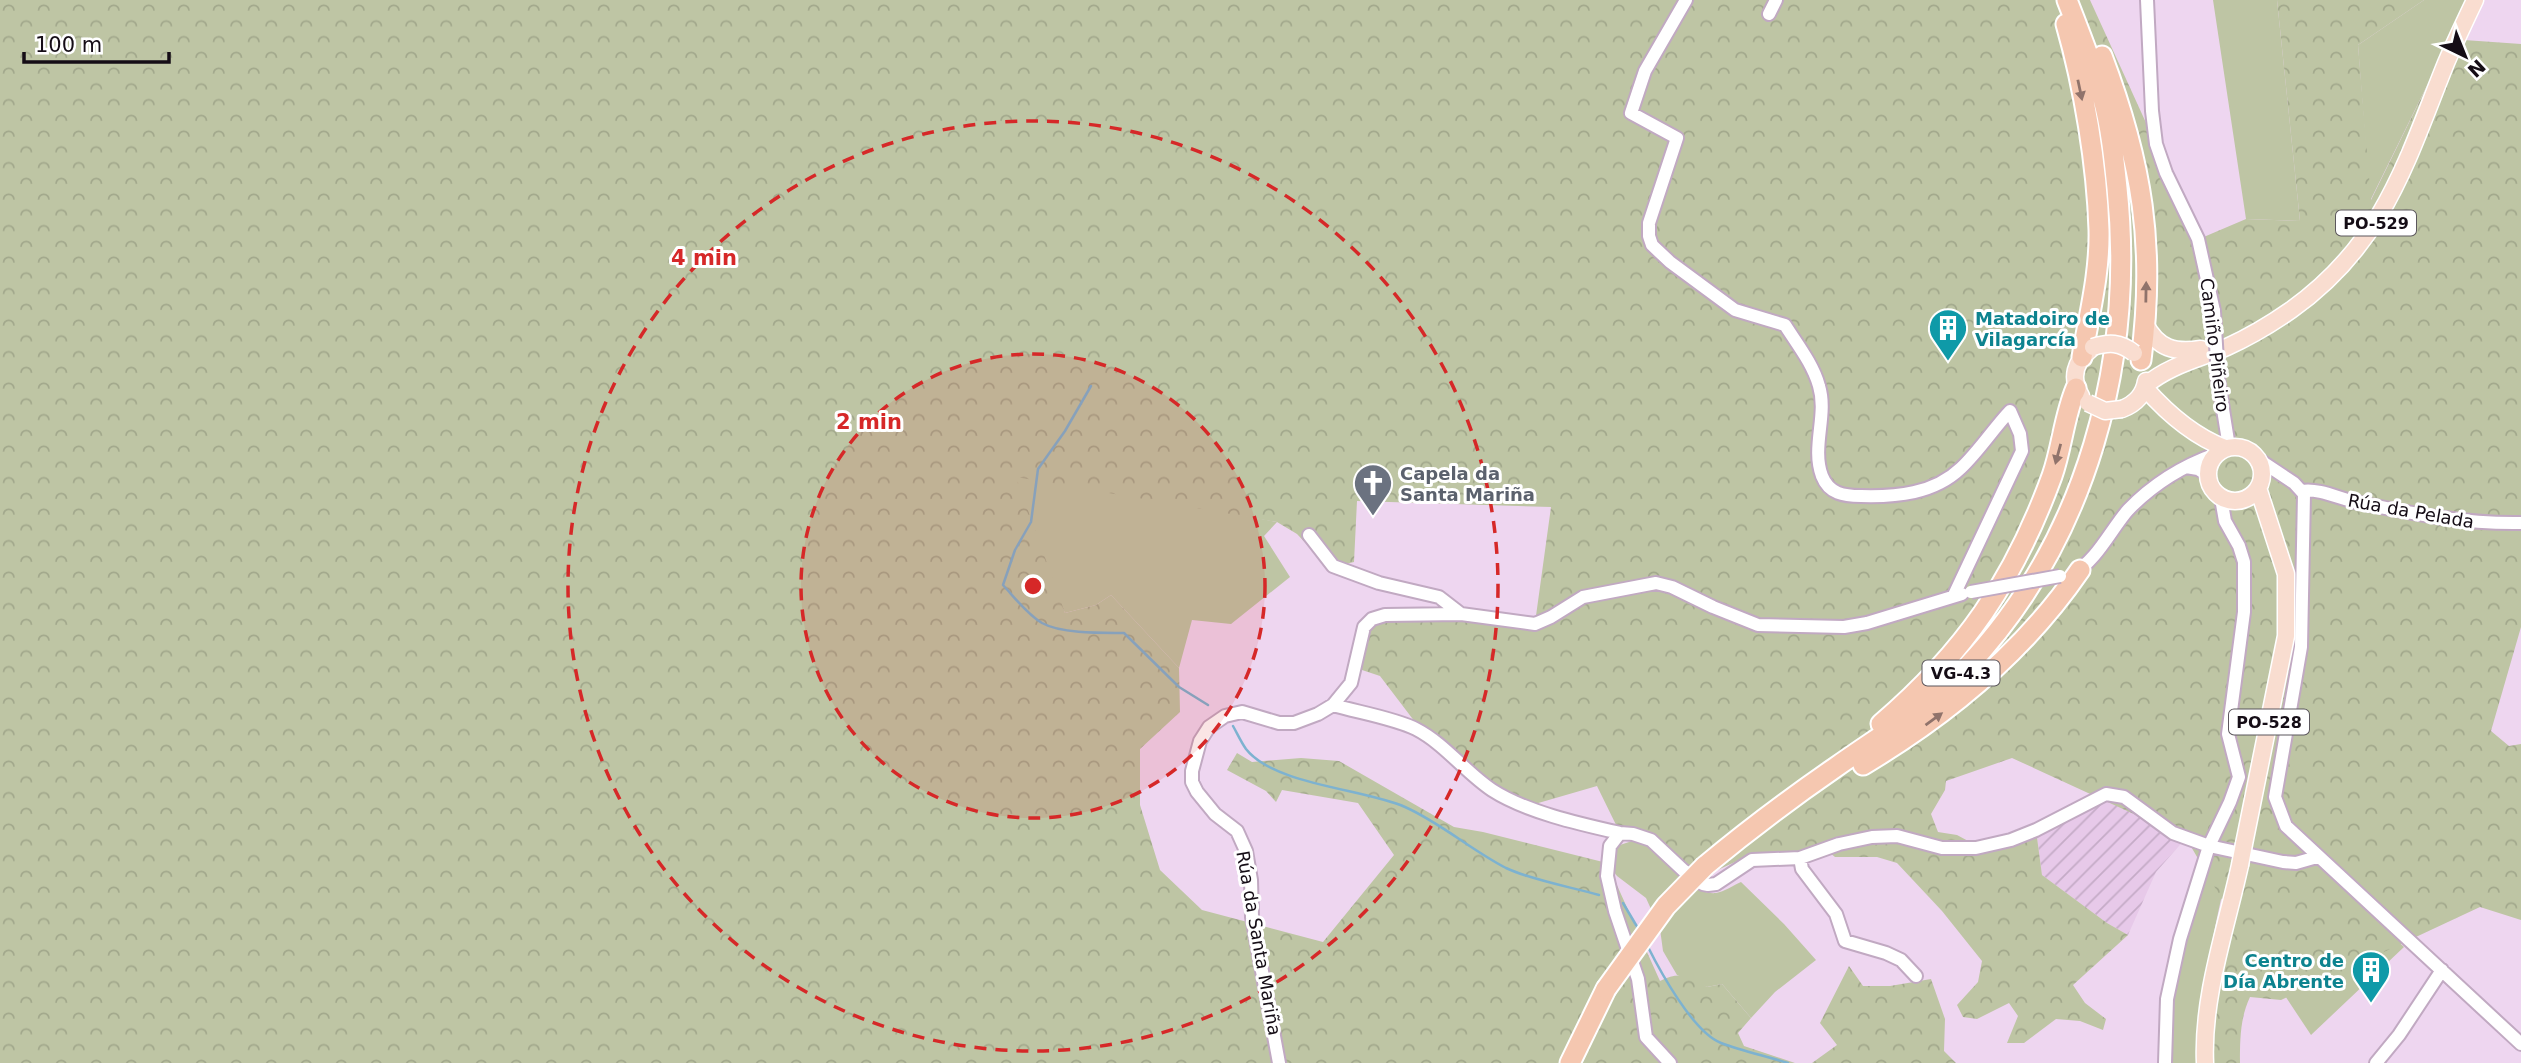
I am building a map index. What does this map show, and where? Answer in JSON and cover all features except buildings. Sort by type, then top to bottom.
[{"type":"highway","points":[[2058,0],[2069,37],[2091,145],[2099,231],[2087,352]]},
{"type":"highway","name":"VG-4.3","points":[[1570,1063],[1606,989],[1666,906],[1705,866],[1749,829],[1927,704],[1966,668],[2005,622],[2052,551],[2081,483],[2101,419],[2113,360],[2121,271],[2120,224],[2113,152],[2104,101],[2067,0]]},
{"type":"highway","points":[[2079,0],[2122,108],[2145,219],[2146,324],[2139,358]]},
{"type":"highway","points":[[1749,829],[1781,797],[1867,736],[1906,702],[1975,627],[2023,548],[2082,396]]},
{"type":"highway","points":[[1749,829],[1889,750],[1936,719],[2007,656],[2080,570]]},
{"type":"main road","name":"PO-529","points":[[2145,387],[2166,371],[2246,338],[2290,311],[2319,289],[2349,258],[2374,226],[2412,152],[2447,62],[2475,0]]},
{"type":"main road","points":[[2146,324],[2157,342],[2183,352],[2200,349],[2267,318],[2290,311]]},
{"type":"main road","points":[[2126,407],[2136,402],[2145,387],[2146,373],[2139,358],[2116,343],[2105,343],[2087,352],[2075,372],[2082,396],[2105,411],[2145,405],[2164,410]]},
{"type":"main road","name":"PO-529","points":[[2139,358],[2160,365],[2183,363]]},
{"type":"main road","points":[[2145,387],[2164,410],[2187,429],[2211,443],[2216,458],[2211,486],[2223,498],[2240,500],[2250,496],[2259,485],[2262,468],[2258,459],[2246,449],[2216,458]]},
{"type":"main road","name":"PO-528","points":[[2205,1063],[2204,1045],[2210,1002],[2241,865],[2286,636],[2286,574],[2259,485]]},
{"type":"main road","name":"PO-528","points":[[2240,500],[2259,516],[2275,539]]},
{"type":"street","points":[[1686,0],[1645,71],[1631,113],[1677,138],[1649,223],[1652,245],[1670,262],[1735,310],[1785,325],[1819,386],[1821,410],[1818,460],[1823,479],[1833,492],[1843,496],[1888,497],[1927,488],[1961,468],[2010,411],[2020,435],[2022,451],[1954,595]]},
{"type":"street","points":[[1769,14],[1776,0]]},
{"type":"street","name":"Camiño Piñeiro","points":[[2143,2],[2156,144],[2166,173],[2198,239],[2214,311],[2218,378],[2216,458]]},
{"type":"street","points":[[2080,570],[2143,496],[2167,477],[2186,467],[2198,468],[2216,458]]},
{"type":"street","points":[[2258,459],[2302,491],[2304,503],[2301,647],[2276,797],[2286,826],[2521,1044]]},
{"type":"street","points":[[2259,485],[2269,478],[2286,478]]},
{"type":"street","name":"Rúa da Pelada","points":[[2302,491],[2313,490],[2343,500],[2424,516],[2480,524],[2521,523]]},
{"type":"street","points":[[2165,1063],[2167,999],[2180,939],[2208,846],[2239,777],[2228,734],[2244,612],[2245,562],[2225,521],[2223,498]]},
{"type":"street","name":"Rúa da Santa Mariña","points":[[1310,536],[1333,566],[1379,583],[1440,597],[1461,614]]},
{"type":"street","name":"Rúa da Santa Mariña","points":[[1279,1063],[1252,917],[1251,880],[1246,850],[1237,831],[1214,814],[1198,792],[1192,782],[1192,771],[1200,741],[1209,727],[1225,716],[1242,712],[1279,723],[1294,723],[1333,705],[1351,683],[1364,627],[1372,619],[1385,615],[1461,614],[1535,624],[1583,597],[1656,583],[1672,587],[1758,625],[1844,627],[1867,623],[1954,595],[2080,570]]},
{"type":"street","points":[[1333,705],[1415,729],[1434,741],[1468,772],[1507,798],[1567,821],[1651,840],[1683,870],[1703,884],[1716,884],[1752,860],[1800,858],[1839,844],[1872,837],[1897,836],[1942,848],[1976,848],[2011,840],[2036,830],[2106,794],[2124,797],[2173,833],[2208,846],[2284,862],[2296,863],[2317,857]]},
{"type":"street","points":[[1620,833],[1610,846],[1607,876],[1615,911],[1638,979],[1646,1037],[1670,1063]]},
{"type":"street","points":[[1800,858],[1802,869],[1836,914],[1845,941],[1901,960],[1916,976]]},
{"type":"street","points":[[2376,1063],[2399,1035],[2442,970]]},
{"type":"shaded area","points":[[2106,794],[2186,838],[2156,872],[2128,935],[2107,923],[2042,875],[2036,830]]},
{"type":"green space","points":[[0,0],[2090,0],[2199,239],[2246,219],[2300,221],[2277,0],[2424,0],[2358,45],[2371,200],[2450,39],[2521,44],[2521,627],[2491,731],[2509,746],[2521,744],[2521,920],[2480,907],[2281,1000],[2250,997],[2242,1021],[2240,1063],[2214,1063],[2216,1010],[2235,922],[2186,838],[2012,758],[1946,781],[1945,790],[1931,814],[1938,832],[1957,835],[1970,842],[2036,830],[2042,875],[2107,923],[2128,935],[2073,985],[2085,1003],[2106,1019],[2103,1030],[2080,1021],[2056,1019],[2024,1043],[2007,1043],[2018,1016],[2009,1003],[1977,1019],[1963,1017],[1957,1005],[1978,982],[1982,961],[1942,911],[1897,863],[1877,857],[1835,857],[1825,849],[1789,856],[1757,852],[1711,873],[1683,870],[1651,840],[1620,833],[1597,786],[1528,806],[1493,791],[1415,722],[1380,676],[1356,668],[1364,627],[1385,615],[1535,623],[1551,507],[1357,501],[1354,562],[1329,568],[1297,534],[1277,522],[1016,477],[1065,613],[1096,605],[1111,595],[1179,668],[1180,712],[1140,749],[1140,805],[1160,870],[1202,910],[1323,942],[1394,855],[1358,803],[1282,790],[1276,802],[1266,791],[1227,770],[1237,753],[1252,762],[1301,758],[1339,761],[1454,827],[1607,863],[1660,981],[1679,976],[1690,978],[1707,987],[1722,984],[1751,1018],[1738,1033],[1744,1046],[1795,1063],[0,1063]]},
{"type":"green space","points":[[2213,0],[2277,0],[2300,221],[2246,219]]},
{"type":"green space","points":[[2424,0],[2466,0],[2450,39],[2370,201],[2358,45]]},
{"type":"green space","points":[[1014,472],[1277,522],[1264,536],[1290,577],[1231,624],[1192,620],[1179,668],[1111,595],[1096,605],[1065,613],[1010,492]]},
{"type":"green space","points":[[1635,840],[1655,853],[1685,880],[1705,892],[1716,893],[1741,882],[1816,960],[1775,992],[1751,1018],[1722,984],[1707,987],[1677,975],[1663,951],[1660,929],[1646,898],[1617,876],[1607,863],[1614,847]]},
{"type":"green space","points":[[2231,857],[2209,959],[2201,1063],[2163,1063],[2164,1042],[2197,879]]},
{"type":"green space","points":[[2315,865],[2404,947],[2311,1035],[2238,925]]},
{"type":"green space","points":[[1849,966],[1863,986],[1890,986],[1931,979],[1945,1019],[1944,1051],[1956,1063],[1812,1063],[1837,1045],[1820,1023]]},
{"type":"waterway","points":[[1091,386],[1065,431],[1038,469],[1031,522],[1015,550],[1003,585],[1031,615],[1050,627],[1082,632],[1124,633],[1179,687],[1208,705]]},
{"type":"waterway","points":[[1233,726],[1246,749],[1259,761],[1277,771],[1405,807],[1506,868],[1539,880],[1599,895]]},
{"type":"waterway","points":[[1623,903],[1639,930]]},
{"type":"waterway","points":[[1647,945],[1678,1000],[1710,1037],[1729,1046],[1788,1063]]},
{"type":"place","name":"Matadoiro de Vilagarcía","points":[[1948,362]]},
{"type":"place","name":"Capela da Santa Mariña","points":[[1373,517]]},
{"type":"place","name":"Centro de Día Abrente","points":[[2371,1004]]}]
